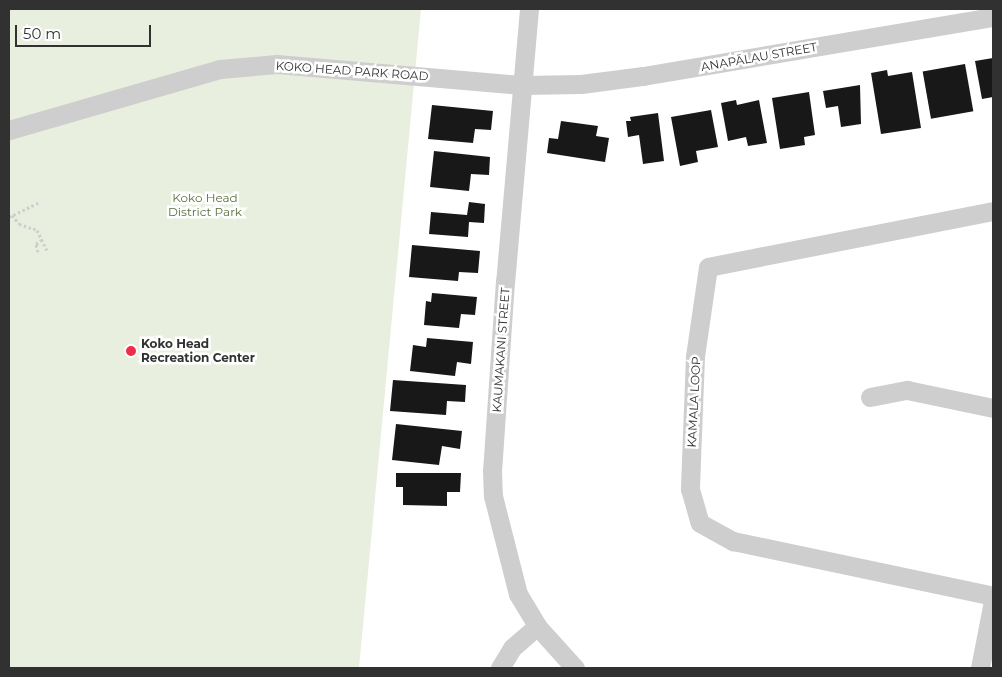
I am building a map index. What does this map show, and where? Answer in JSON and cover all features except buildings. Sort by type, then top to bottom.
[{"type":"street","name":"KAUMAKANI STREET","points":[[529,9],[492,470],[496,514],[518,594],[537,626],[575,668]]},
{"type":"street","name":"ANAPĀLAU STREET","points":[[523,85],[581,84],[643,76],[993,17]]},
{"type":"street","name":"KOKO HEAD PARK ROAD","points":[[9,130],[220,68],[277,64],[523,85]]},
{"type":"street","name":"KAMALA LOOP","points":[[993,211],[708,267],[695,356],[690,488],[700,523],[733,541],[993,596]]},
{"type":"street","points":[[870,398],[907,390],[993,408]]},
{"type":"street","points":[[980,668],[993,601]]},
{"type":"street","points":[[500,668],[512,648],[537,626]]},
{"type":"path","points":[[40,202],[10,216],[16,222],[37,230],[48,253]]},
{"type":"path","points":[[38,252],[36,244],[42,240]]},
{"type":"green space","name":"Koko Head District Park","points":[[9,9],[421,9],[359,668],[9,668]]},
{"type":"place","name":"Koko Head Recreation Center","points":[[131,351]]}]
